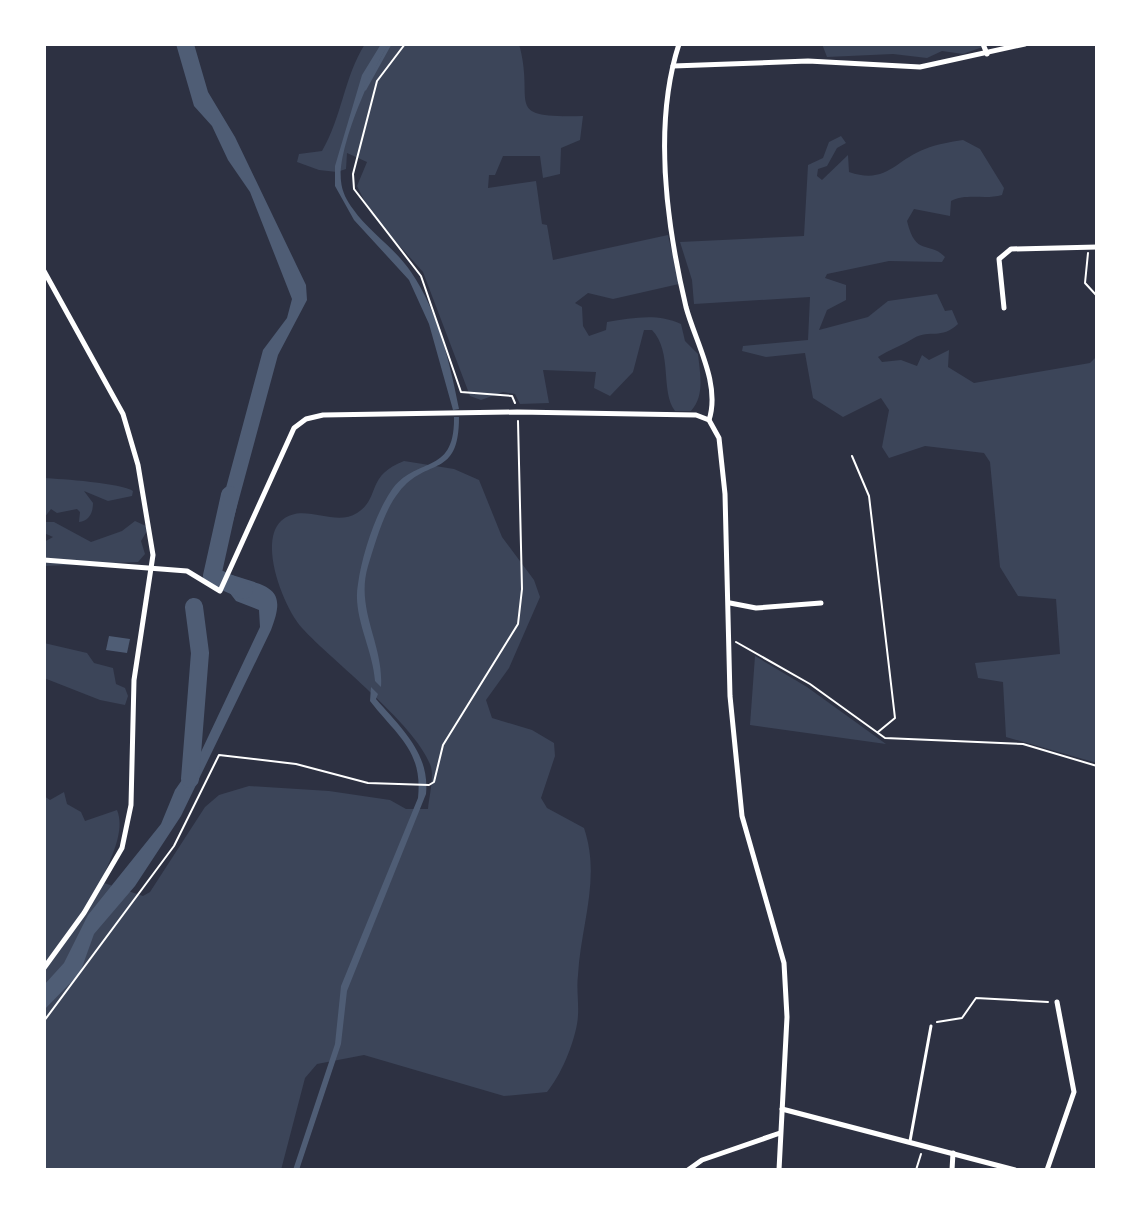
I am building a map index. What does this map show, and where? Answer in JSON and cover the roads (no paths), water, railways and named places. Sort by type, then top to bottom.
[{"type":"street","points":[[679,44],[673,66],[667,146],[672,218],[686,306],[707,369],[713,407],[709,420]]},
{"type":"street","points":[[983,44],[987,54]]},
{"type":"street","points":[[673,66],[808,61],[895,68],[987,54],[1025,44]]},
{"type":"street","points":[[1004,308],[999,259],[1002,254],[1011,249],[1037,247],[1097,247]]},
{"type":"street","points":[[44,271],[123,414],[138,465],[153,555],[137,654],[131,805],[122,848],[84,913],[44,968]]},
{"type":"street","points":[[44,560],[187,571],[214,591],[224,587],[294,428],[306,419],[351,413],[464,412],[696,415],[709,420],[719,438],[722,466],[730,603],[730,696],[742,816],[784,963],[787,1017],[779,1170]]},
{"type":"street","points":[[730,603],[756,608],[821,603]]},
{"type":"street","points":[[1047,1170],[1074,1092],[1057,1002]]},
{"type":"street","points":[[782,1109],[1015,1170]]},
{"type":"street","points":[[688,1170],[702,1160],[780,1133]]},
{"type":"street","points":[[952,1170],[953,1153]]},
{"type":"lane","points":[[910,1141],[931,1026]]},
{"type":"waterway","points":[[365,89],[390,44]]},
{"type":"waterway","points":[[230,495],[212,576],[244,590]]},
{"type":"waterway","points":[[190,779],[200,653],[194,607]]}]
